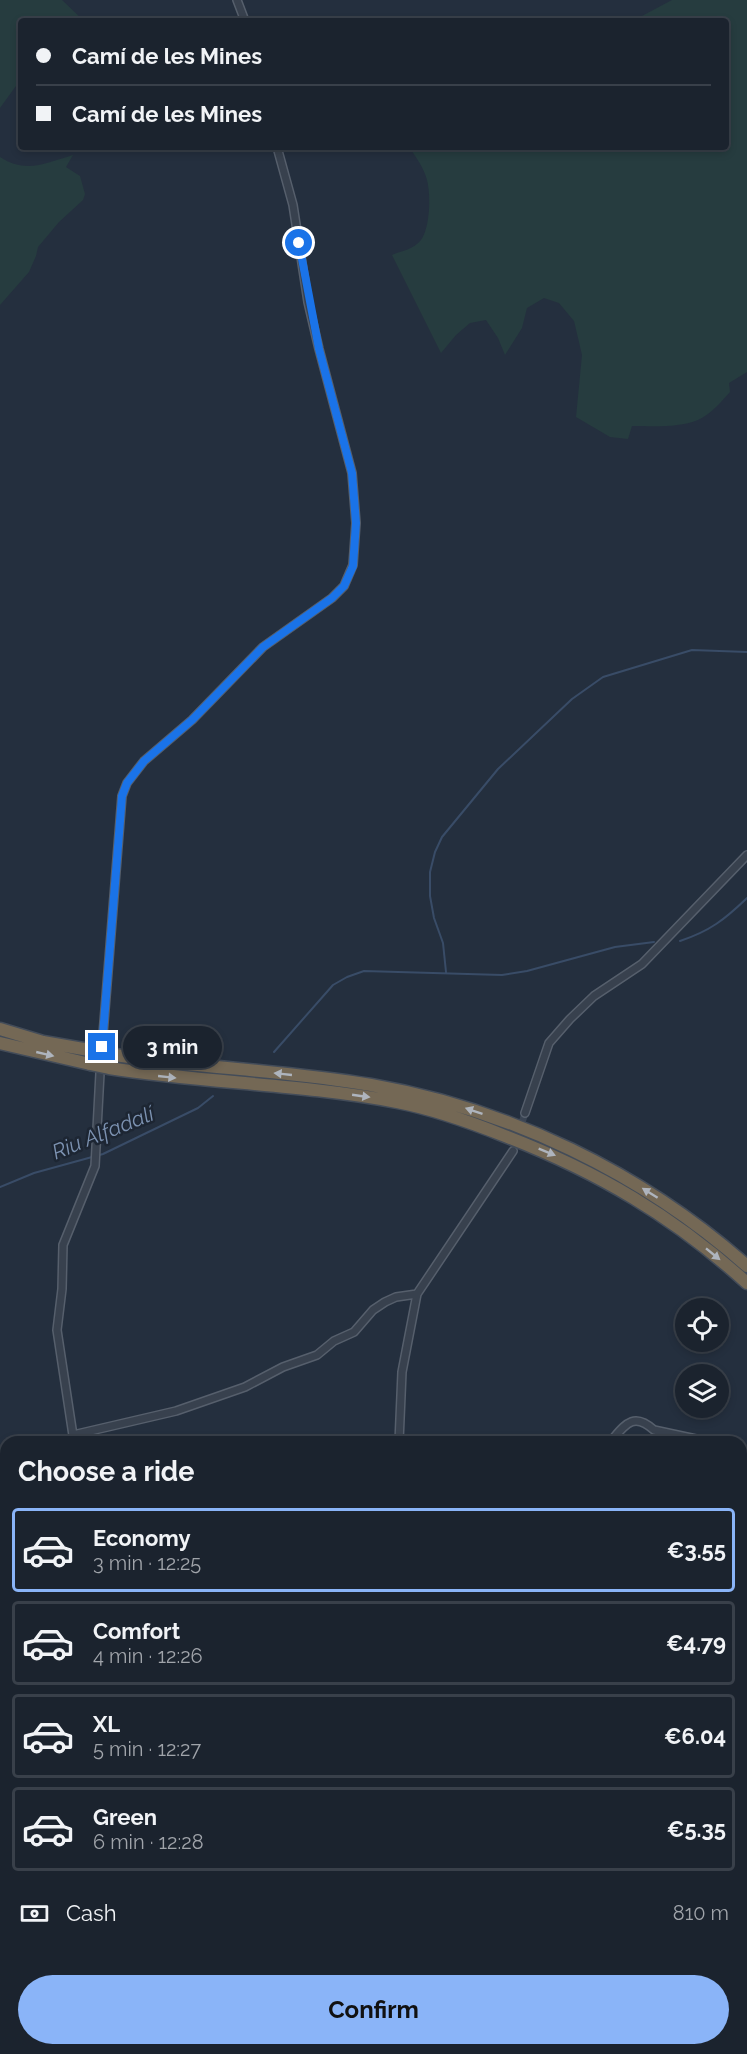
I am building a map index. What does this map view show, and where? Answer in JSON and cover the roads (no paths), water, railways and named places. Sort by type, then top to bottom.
[{"type":"highway","points":[[0,1029],[44,1042],[89,1050],[106,1050],[163,1063],[349,1082],[420,1095],[474,1110],[559,1144],[605,1166],[690,1220],[747,1266]]},
{"type":"highway","points":[[0,1043],[90,1064],[105,1070],[368,1097],[424,1108],[460,1119],[555,1155],[600,1178],[649,1206],[698,1242],[747,1283]]},
{"type":"street","points":[[237,0],[244,18]]},
{"type":"street","points":[[106,1050],[122,796],[127,783],[144,761],[192,720],[263,647],[332,598],[344,586],[353,566],[356,523],[352,473],[319,349],[293,204],[278,150]]},
{"type":"street","points":[[525,1113],[549,1043],[556,1034],[594,996],[642,964],[747,855]]},
{"type":"street","points":[[74,1436],[57,1330],[62,1290],[61,1255],[95,1166],[105,1070]]},
{"type":"street","points":[[399,1436],[402,1372],[417,1294],[513,1151]]},
{"type":"street","points":[[82,1436],[176,1411],[245,1387],[282,1367],[317,1355],[334,1341],[354,1332],[373,1310],[385,1302],[396,1297],[417,1294]]},
{"type":"street","points":[[615,1436],[627,1422],[633,1420],[648,1425],[654,1430],[682,1436]]},
{"type":"waterway","points":[[446,972],[443,943],[434,918],[430,896],[430,872],[435,852],[442,837],[498,769],[572,699],[603,677],[692,650],[747,652]]},
{"type":"waterway","points":[[680,941],[716,924],[747,898]]},
{"type":"waterway","points":[[274,1052],[333,985],[364,971],[502,975],[527,971],[615,947],[654,942]]},
{"type":"waterway","name":"Riu Alfadalí","points":[[0,1187],[34,1173],[103,1154],[198,1108],[213,1096]]},
{"type":"tunnel","points":[[513,1151],[525,1113]]}]
